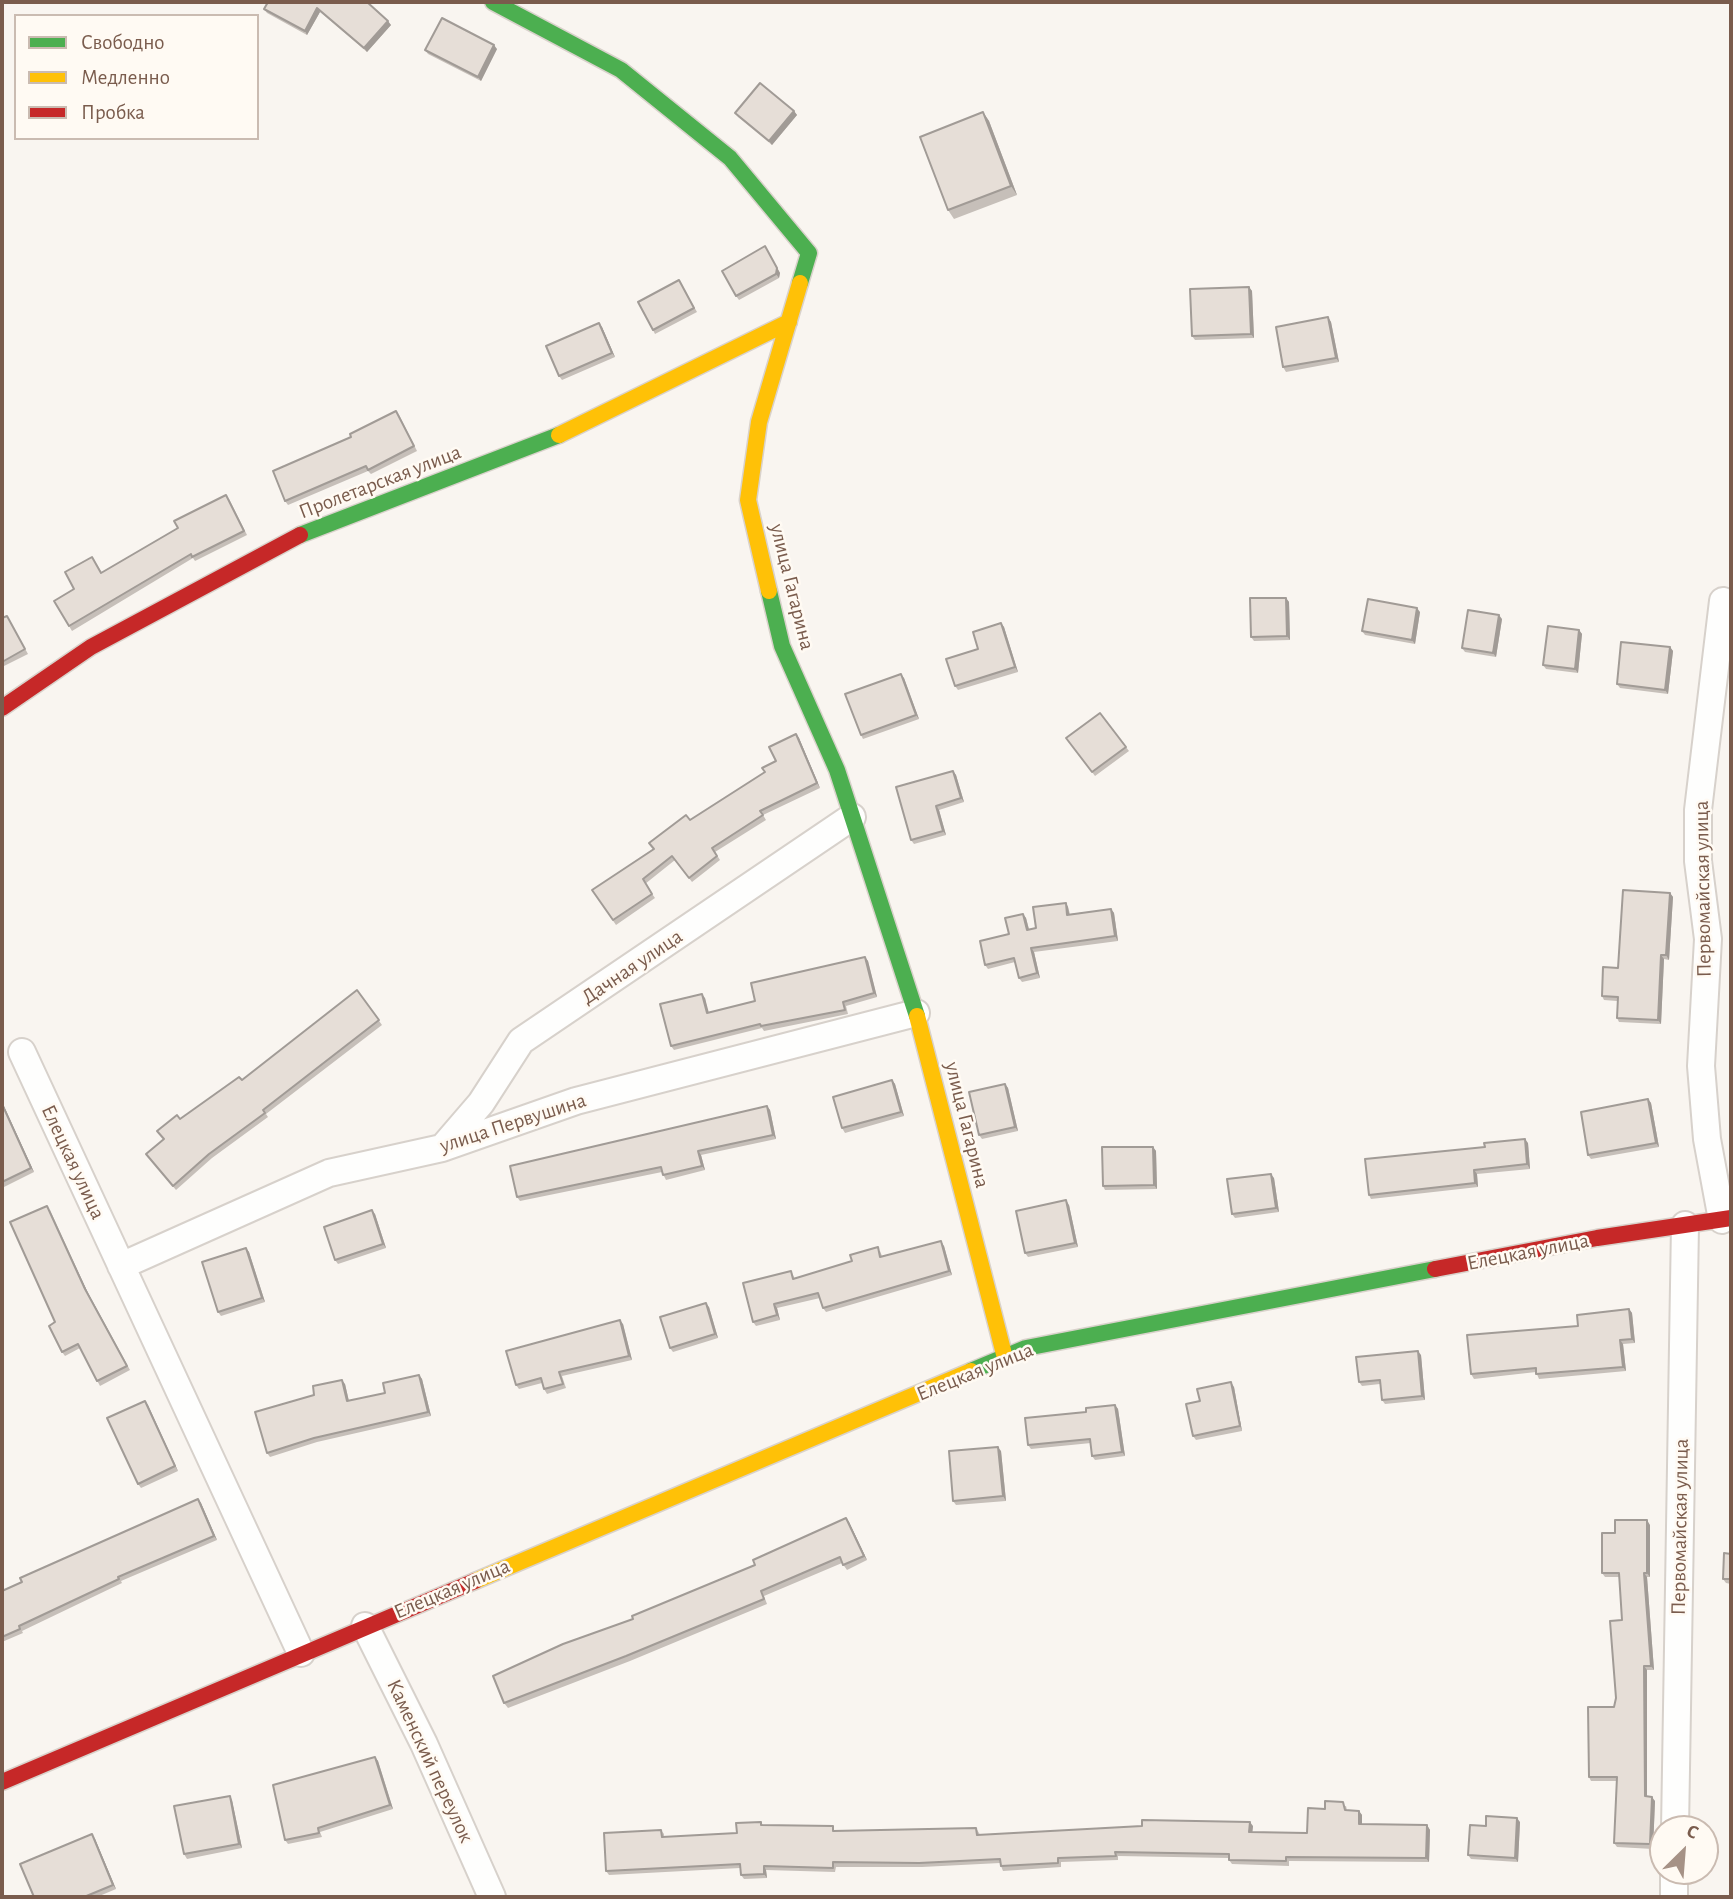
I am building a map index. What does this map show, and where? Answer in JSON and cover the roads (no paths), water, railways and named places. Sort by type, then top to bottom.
[{"type":"street","name":"улица Гагарина","points":[[493,2],[621,70],[730,158],[809,253],[759,422],[748,500],[782,646],[837,770],[916,1013],[1005,1358]]},
{"type":"street","name":"Пролетарская улица","points":[[2,708],[91,647],[281,543],[574,429],[789,322]]},
{"type":"street","name":"Первомайская улица","points":[[1723,601],[1698,810],[1698,835],[1707,939],[1701,1066],[1707,1139],[1727,1219]]},
{"type":"street","name":"Дачная улица","points":[[442,1148],[481,1103],[521,1041],[852,817]]},
{"type":"street","name":"улица Первушина","points":[[121,1266],[329,1173],[442,1148],[576,1101],[916,1013]]},
{"type":"street","name":"Елецкая улица","points":[[22,1052],[301,1653]]},
{"type":"street","name":"Елецкая улица","points":[[2,1782],[1026,1348],[1597,1238],[1727,1219]]},
{"type":"street","name":"Первомайская улица","points":[[1675,1815],[1685,1225]]},
{"type":"street","name":"Каменский переулок","points":[[365,1626],[424,1744],[492,1897]]}]
